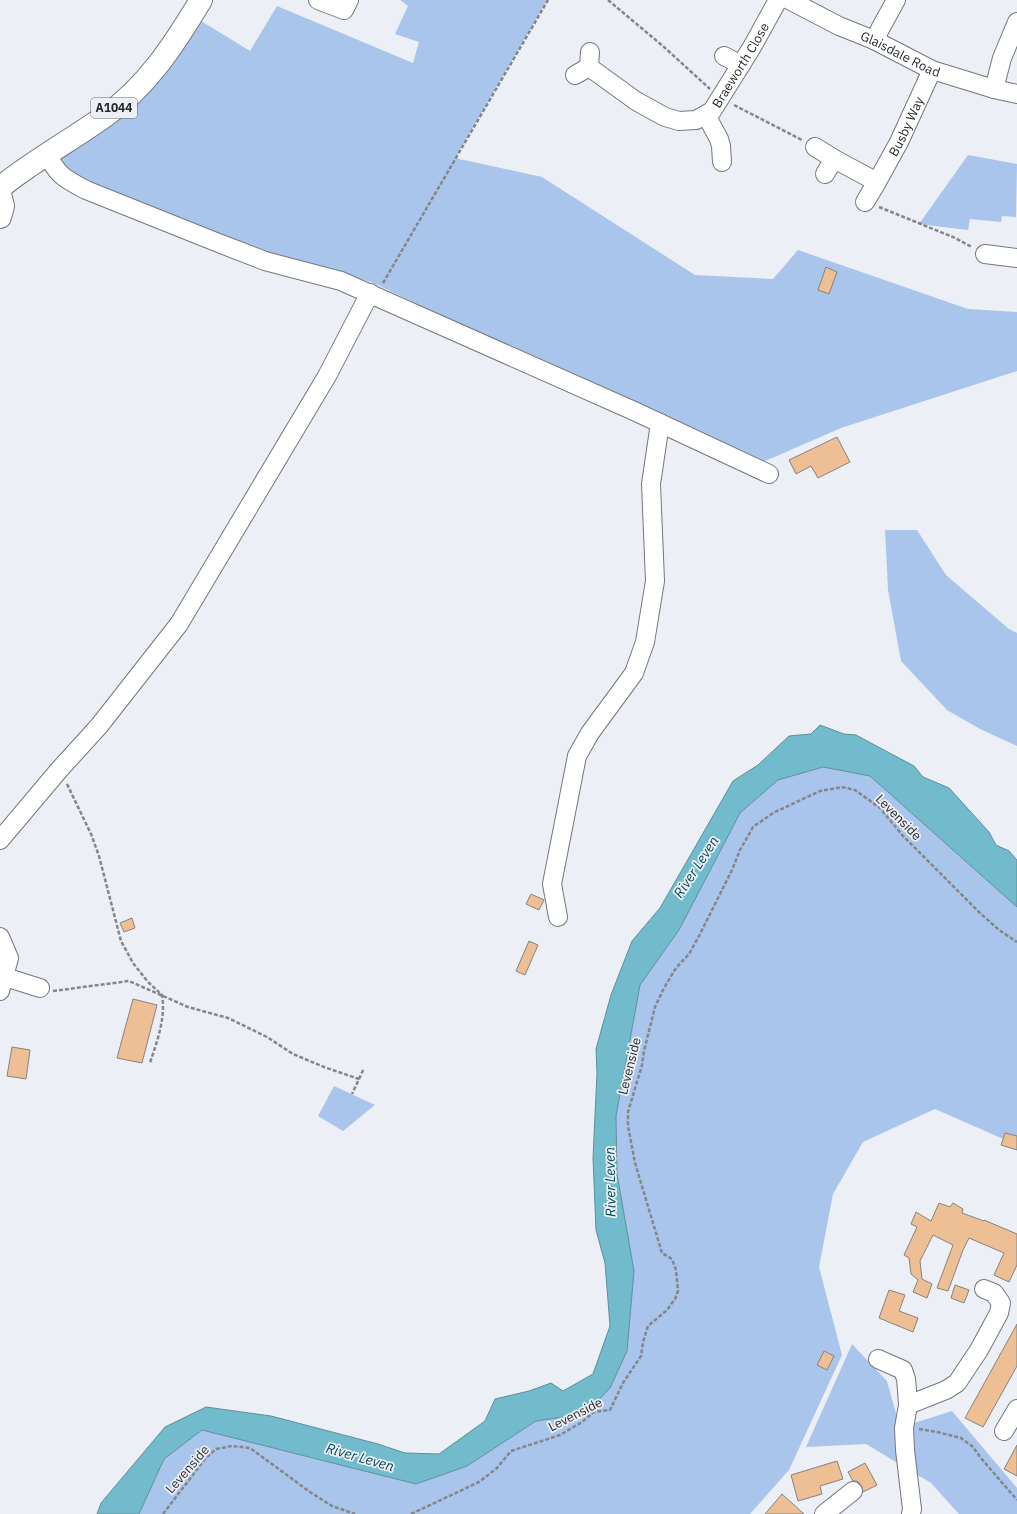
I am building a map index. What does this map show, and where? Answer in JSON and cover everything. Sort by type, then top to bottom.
[{"type":"main road","name":"A1044","points":[[0,188],[46,154],[106,115],[129,96],[152,72],[174,43],[201,0]]},
{"type":"main road","points":[[0,194],[3,206],[0,217]]},
{"type":"street","points":[[318,0],[344,10],[349,0]]},
{"type":"street","name":"Braeworth Close","points":[[585,65],[636,101],[665,116],[679,121],[696,120],[712,111],[741,65],[778,0]]},
{"type":"street","name":"Glaisdale Road","points":[[789,0],[839,26],[874,40],[932,70],[994,89],[1017,94]]},
{"type":"street","points":[[874,40],[896,0]]},
{"type":"street","points":[[994,89],[1002,58],[1017,22]]},
{"type":"street","points":[[724,56],[741,65]]},
{"type":"street","name":"Busby Way","points":[[865,202],[899,142],[932,70]]},
{"type":"street","points":[[706,115],[719,139],[722,162]]},
{"type":"street","points":[[815,147],[830,166],[877,182]]},
{"type":"street","points":[[46,154],[55,170],[68,181],[86,190],[265,261],[341,281],[660,423],[769,474]]},
{"type":"street","points":[[992,250],[1017,258]]},
{"type":"street","points":[[0,840],[58,770],[99,726],[179,624],[327,376],[373,295]]},
{"type":"street","points":[[558,917],[552,884],[577,756],[590,733],[634,673],[645,642],[655,580],[651,484],[660,423]]},
{"type":"street","points":[[0,937],[9,958],[2,984],[40,988]]},
{"type":"street","points":[[908,1405],[946,1390],[957,1383],[979,1350],[999,1313],[1000,1303],[994,1293],[984,1289]]},
{"type":"street","points":[[878,1359],[903,1370],[906,1379],[908,1405],[904,1428],[912,1509],[911,1514]]},
{"type":"street","points":[[1004,1431],[1017,1409]]},
{"type":"street","points":[[824,1514],[853,1491]]},
{"type":"path","points":[[373,295],[548,0]]},
{"type":"path","points":[[608,0],[664,47],[720,98],[815,147]]},
{"type":"path","points":[[865,202],[953,237],[992,250]]},
{"type":"path","points":[[58,770],[71,790],[91,834],[99,856],[121,941],[133,963],[148,982],[162,995],[164,1004],[162,1022],[150,1063]]},
{"type":"path","name":"Levenside","points":[[411,1514],[479,1482],[497,1468],[511,1450],[560,1435],[582,1422],[594,1412],[610,1410],[622,1383],[641,1356],[643,1342],[648,1326],[667,1310],[675,1299],[678,1291],[676,1270],[672,1259],[662,1253],[657,1239],[635,1163],[628,1126],[628,1112],[642,1065],[655,1007],[676,968],[689,954],[699,936],[732,870],[740,850],[753,827],[773,813],[820,791],[842,787],[855,790],[880,808],[903,836],[980,912],[999,930],[1017,942]]},
{"type":"path","points":[[40,988],[54,991],[129,981],[188,1007],[228,1018],[267,1038],[293,1054],[359,1079]]},
{"type":"path","points":[[352,1094],[364,1068]]},
{"type":"path","points":[[904,1428],[937,1432],[961,1438],[973,1447],[1017,1500]]},
{"type":"path","name":"Levenside","points":[[164,1514],[205,1459],[216,1449],[232,1446],[250,1448],[310,1492],[332,1506],[355,1514]]},
{"type":"shaded area","points":[[400,0],[547,0],[455,158],[542,177],[695,275],[773,279],[798,250],[968,309],[1017,312],[1017,371],[841,428],[763,462],[655,416],[371,282],[245,245],[66,173],[59,160],[120,117],[165,72],[201,21],[250,51],[277,6],[413,63],[419,42],[395,34],[408,6]]},
{"type":"shaded area","points":[[968,155],[1017,164],[1016,217],[1002,216],[1001,222],[970,219],[968,230],[919,224]]},
{"type":"shaded area","points":[[885,530],[917,530],[946,575],[1009,629],[1017,633],[1017,746],[980,729],[947,710],[901,661],[888,590]]},
{"type":"shaded area","points":[[823,767],[870,776],[1017,907],[1017,1145],[935,1109],[863,1142],[833,1194],[819,1267],[842,1355],[789,1470],[750,1514],[139,1514],[164,1459],[202,1430],[416,1484],[467,1466],[536,1421],[584,1414],[627,1351],[634,1271],[617,1174],[616,1116],[640,985],[679,930],[740,813],[778,780]]},
{"type":"shaded area","points":[[334,1086],[375,1105],[343,1131],[318,1116]]},
{"type":"shaded area","points":[[852,1344],[887,1381],[899,1424],[914,1423],[952,1411],[1017,1488],[1017,1514],[959,1514],[931,1483],[866,1444],[806,1447]]},
{"type":"water","name":"River Leven","points":[[820,725],[844,734],[856,735],[914,766],[923,777],[949,788],[989,832],[996,845],[1009,851],[1017,860],[1017,907],[870,776],[823,767],[778,780],[740,813],[679,930],[640,985],[616,1116],[617,1174],[634,1271],[627,1351],[610,1388],[585,1414],[536,1421],[467,1466],[416,1484],[202,1430],[164,1459],[139,1514],[97,1514],[101,1503],[165,1427],[206,1407],[271,1416],[378,1444],[405,1453],[439,1454],[485,1421],[495,1399],[529,1391],[551,1383],[563,1391],[593,1374],[610,1326],[605,1263],[596,1230],[593,1158],[597,1073],[596,1049],[611,995],[632,941],[660,908],[733,781],[758,765],[789,736],[811,734]]},
{"type":"building","points":[[826,267],[837,272],[829,294],[818,290]]},
{"type":"building","points":[[837,437],[850,462],[818,478],[811,466],[796,474],[789,460]]},
{"type":"building","points":[[531,894],[544,900],[539,910],[526,904]]},
{"type":"building","points":[[132,918],[135,928],[124,932],[120,923]]},
{"type":"building","points":[[529,941],[538,945],[525,975],[516,971]]},
{"type":"building","points":[[133,999],[157,1005],[142,1063],[117,1058]]},
{"type":"building","points":[[12,1047],[30,1050],[26,1079],[7,1076]]},
{"type":"building","points":[[1005,1133],[1017,1136],[1017,1150],[1001,1145]]},
{"type":"building","points":[[939,1203],[950,1207],[953,1203],[963,1209],[962,1213],[984,1220],[1017,1234],[1017,1265],[1009,1282],[994,1275],[1004,1253],[969,1238],[948,1291],[937,1288],[953,1245],[933,1235],[920,1261],[922,1279],[932,1284],[927,1298],[913,1292],[918,1280],[911,1274],[909,1258],[904,1255],[917,1227],[911,1224],[916,1212],[931,1221]]},
{"type":"building","points":[[955,1285],[969,1290],[964,1303],[951,1298]]},
{"type":"building","points":[[889,1290],[905,1295],[899,1311],[918,1318],[913,1332],[879,1318]]},
{"type":"building","points":[[1017,1324],[1017,1366],[983,1427],[965,1418]]},
{"type":"building","points":[[824,1351],[834,1356],[827,1370],[817,1365]]},
{"type":"building","points":[[1017,1445],[1017,1476],[1004,1469]]},
{"type":"building","points":[[837,1461],[843,1479],[820,1486],[822,1494],[798,1501],[791,1475]]},
{"type":"building","points":[[865,1463],[877,1485],[863,1492],[861,1485],[857,1481],[853,1481],[848,1472]]},
{"type":"building","points":[[782,1494],[804,1514],[765,1514]]}]
